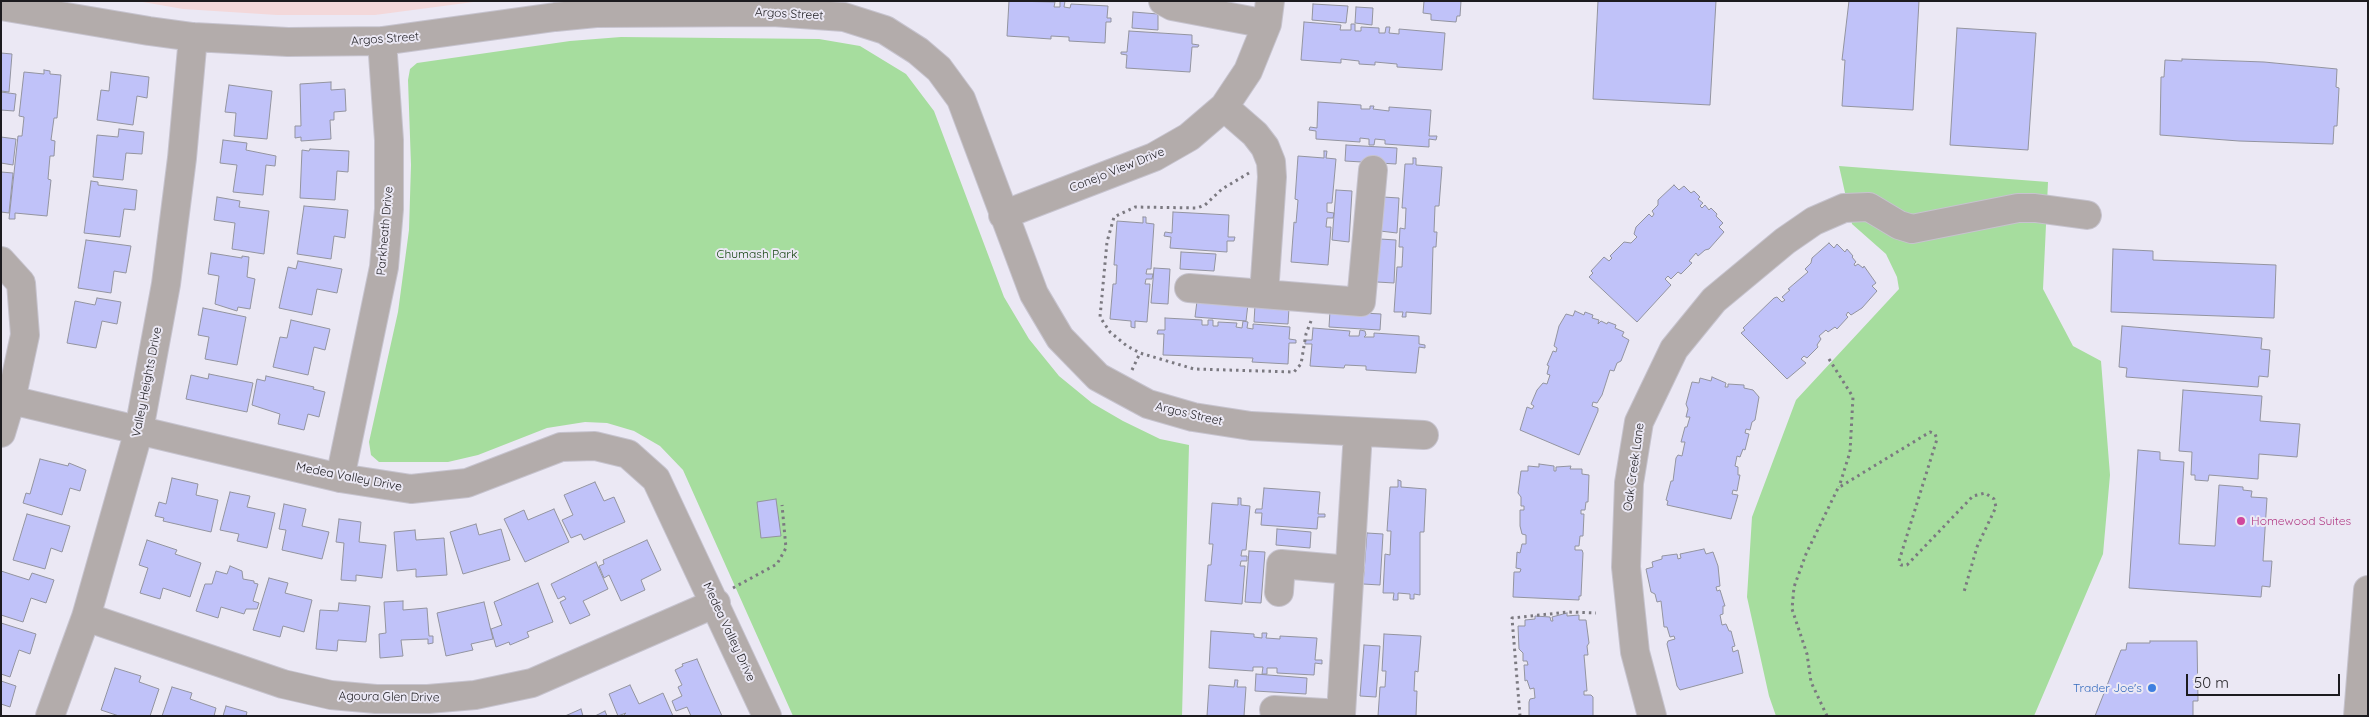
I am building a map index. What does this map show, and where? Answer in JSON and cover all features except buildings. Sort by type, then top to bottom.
[{"type":"street","points":[[1163,1],[1172,6],[1269,12]]},
{"type":"street","name":"Argos Street","points":[[1,6],[193,37],[288,42],[382,41],[596,13],[773,6],[844,17],[885,30],[918,51],[932,63],[962,100],[1003,215],[1034,294],[1060,338],[1098,377],[1148,404],[1193,417],[1251,426],[1424,435]]},
{"type":"street","name":"Conejo View Drive","points":[[1003,215],[1154,157],[1189,137],[1224,107],[1248,70],[1269,12]]},
{"type":"street","name":"Valley Heights Drive","points":[[50,716],[86,617],[139,430],[166,284],[182,158],[193,37]]},
{"type":"street","name":"Parkheath Drive","points":[[340,478],[384,267],[389,209],[389,140],[382,41]]},
{"type":"street","points":[[1224,107],[1255,134],[1265,148],[1271,162],[1272,177],[1264,294]]},
{"type":"street","points":[[1189,288],[1361,302],[1373,170]]},
{"type":"street","name":"Oak Creek Lane","points":[[1652,716],[1635,652],[1626,566],[1630,483],[1639,422],[1674,349],[1714,300],[1785,241],[1814,221],[1856,206],[1869,207],[1899,225],[1912,229],[2018,208],[2034,208],[2087,215]]},
{"type":"street","points":[[1,261],[21,284],[12,311],[25,335],[11,400],[1,433]]},
{"type":"street","name":"Medea Valley Drive","points":[[11,400],[340,478],[411,489],[468,483],[561,447],[595,446],[628,454],[656,479],[723,597],[767,716]]},
{"type":"street","points":[[1274,710],[1341,714],[1358,432]]},
{"type":"street","points":[[1279,592],[1281,564],[1350,570]]},
{"type":"street","points":[[2358,716],[2368,590]]},
{"type":"street","name":"Agoura Glen Drive","points":[[86,617],[293,686],[332,696],[376,699],[428,699],[475,695],[532,683],[723,597]]},
{"type":"path","points":[[1132,370],[1140,353]]},
{"type":"path","points":[[1827,716],[1811,682],[1807,654],[1792,609],[1794,587],[1806,554],[1838,488],[1850,452],[1853,397],[1829,359]]},
{"type":"path","points":[[1838,488],[1930,432],[1935,434],[1937,439],[1900,560],[1901,565],[1907,565],[1973,496],[1985,493],[1994,499],[1996,507],[1976,547],[1964,592]]},
{"type":"path","points":[[723,597],[777,564],[786,548],[782,505]]},
{"type":"path","points":[[1520,716],[1512,618],[1568,612],[1596,613]]},
{"type":"shaded area","points":[[137,1],[481,1],[375,15],[277,15],[183,9]]},
{"type":"green space","name":"Chumash Park","points":[[621,37],[819,39],[860,46],[906,74],[934,111],[1004,297],[1029,339],[1059,376],[1092,403],[1160,439],[1189,445],[1182,716],[793,716],[683,470],[660,446],[634,431],[607,423],[585,422],[547,428],[478,455],[448,462],[379,462],[371,455],[369,442],[398,312],[409,230],[411,165],[408,80],[410,69],[417,63],[570,41]]},
{"type":"green space","points":[[1839,166],[2048,182],[2043,289],[2073,346],[2101,361],[2110,475],[2103,554],[2034,716],[1776,716],[1769,696],[1747,597],[1752,517],[1796,400],[1899,289],[1897,277],[1886,254],[1852,224]]},
{"type":"place","name":"Homewood Suites","points":[[2241,521]]},
{"type":"place","name":"Trader Joe's","points":[[2152,688]]}]
